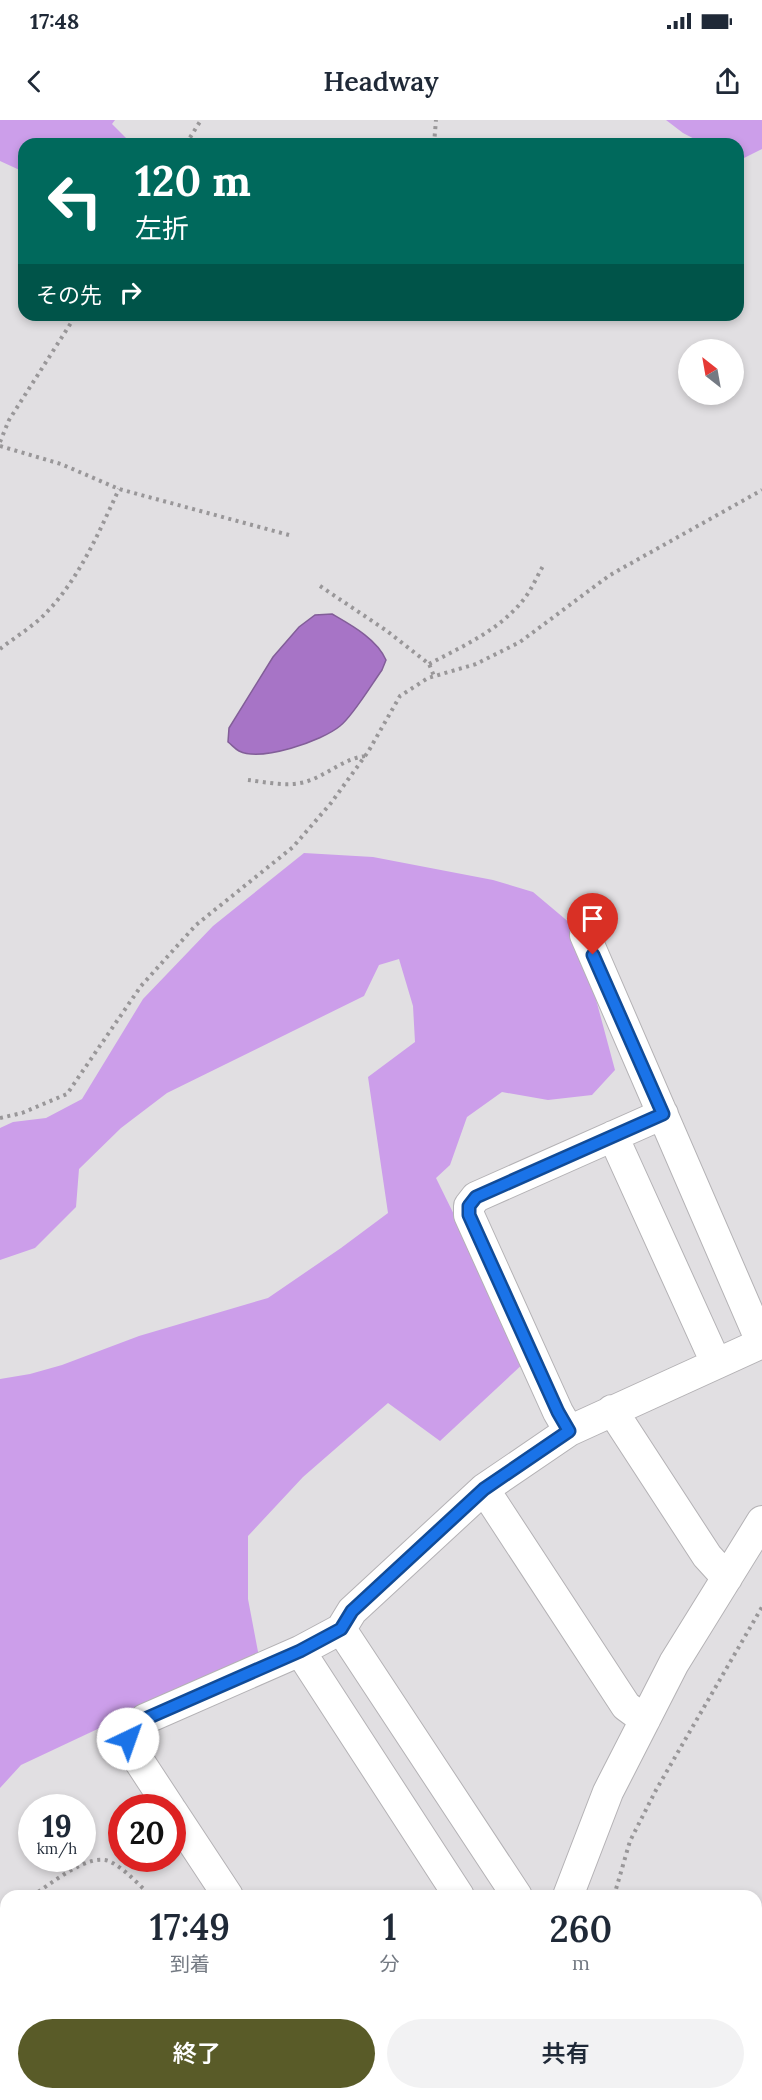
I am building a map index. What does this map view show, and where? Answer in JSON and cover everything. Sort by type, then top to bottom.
[{"type":"street","points":[[161,1794],[130,1747],[128,1739],[132,1729],[145,1719],[300,1651],[341,1629],[352,1611],[484,1489],[569,1431],[762,1344],[585,935]]},
{"type":"street","points":[[569,1431],[558,1412],[469,1215],[469,1206],[476,1197],[663,1114]]},
{"type":"street","points":[[613,1136],[716,1363]]},
{"type":"street","points":[[612,1410],[707,1556],[727,1578]]},
{"type":"street","points":[[484,1489],[626,1706],[645,1720]]},
{"type":"street","points":[[570,1890],[608,1792],[674,1663],[762,1521]]},
{"type":"street","points":[[341,1629],[513,1890]]},
{"type":"street","points":[[300,1651],[455,1890]]},
{"type":"street","points":[[394,1796],[434,1769]]},
{"type":"street","points":[[186,1832],[224,1890]]},
{"type":"path","points":[[190,138],[201,120]]},
{"type":"path","points":[[434,138],[436,120]]},
{"type":"path","points":[[72,321],[9,420],[0,444],[61,464],[120,489],[289,535]]},
{"type":"path","points":[[0,649],[45,614],[63,593],[90,552],[120,489]]},
{"type":"path","points":[[0,1118],[22,1113],[67,1094],[141,986],[196,925],[293,847],[331,803],[366,756],[400,696],[435,676],[476,664],[520,642],[610,575],[762,490]]},
{"type":"path","points":[[429,664],[476,640],[499,623],[524,599],[543,566]]},
{"type":"path","points":[[320,586],[387,631],[429,664],[435,676]]},
{"type":"path","points":[[248,780],[281,784],[303,783],[355,757],[366,756]]},
{"type":"path","points":[[616,1890],[630,1841],[656,1790],[762,1606]]},
{"type":"path","points":[[42,1890],[85,1863],[97,1859],[112,1862],[144,1890]]},
{"type":"shaded area","points":[[0,120],[115,120],[112,124],[126,138],[18,138],[18,169],[0,161]]},
{"type":"shaded area","points":[[666,120],[762,120],[762,149],[744,158],[744,138],[693,138]]},
{"type":"shaded area","points":[[332,614],[370,639],[386,660],[362,700],[340,726],[320,738],[276,752],[249,754],[238,750],[228,742],[229,728],[273,657],[299,627],[315,615]]},
{"type":"shaded area","points":[[304,853],[373,857],[493,880],[533,892],[577,929],[615,1070],[592,1095],[548,1100],[502,1092],[467,1117],[450,1165],[436,1178],[526,1361],[440,1441],[388,1403],[303,1477],[248,1536],[248,1599],[259,1657],[21,1765],[0,1788],[0,1379],[62,1365],[139,1336],[268,1298],[388,1213],[368,1077],[415,1042],[413,1006],[399,959],[379,965],[364,996],[167,1093],[121,1128],[79,1169],[76,1207],[35,1248],[0,1260],[0,1128],[13,1122],[46,1118],[82,1099],[143,999],[213,926]]},
{"type":"route","points":[[128,1739],[132,1729],[145,1719],[300,1651],[341,1629],[352,1611],[484,1489],[569,1431],[558,1412],[469,1215],[469,1206],[476,1197],[663,1114],[593,955]]}]
